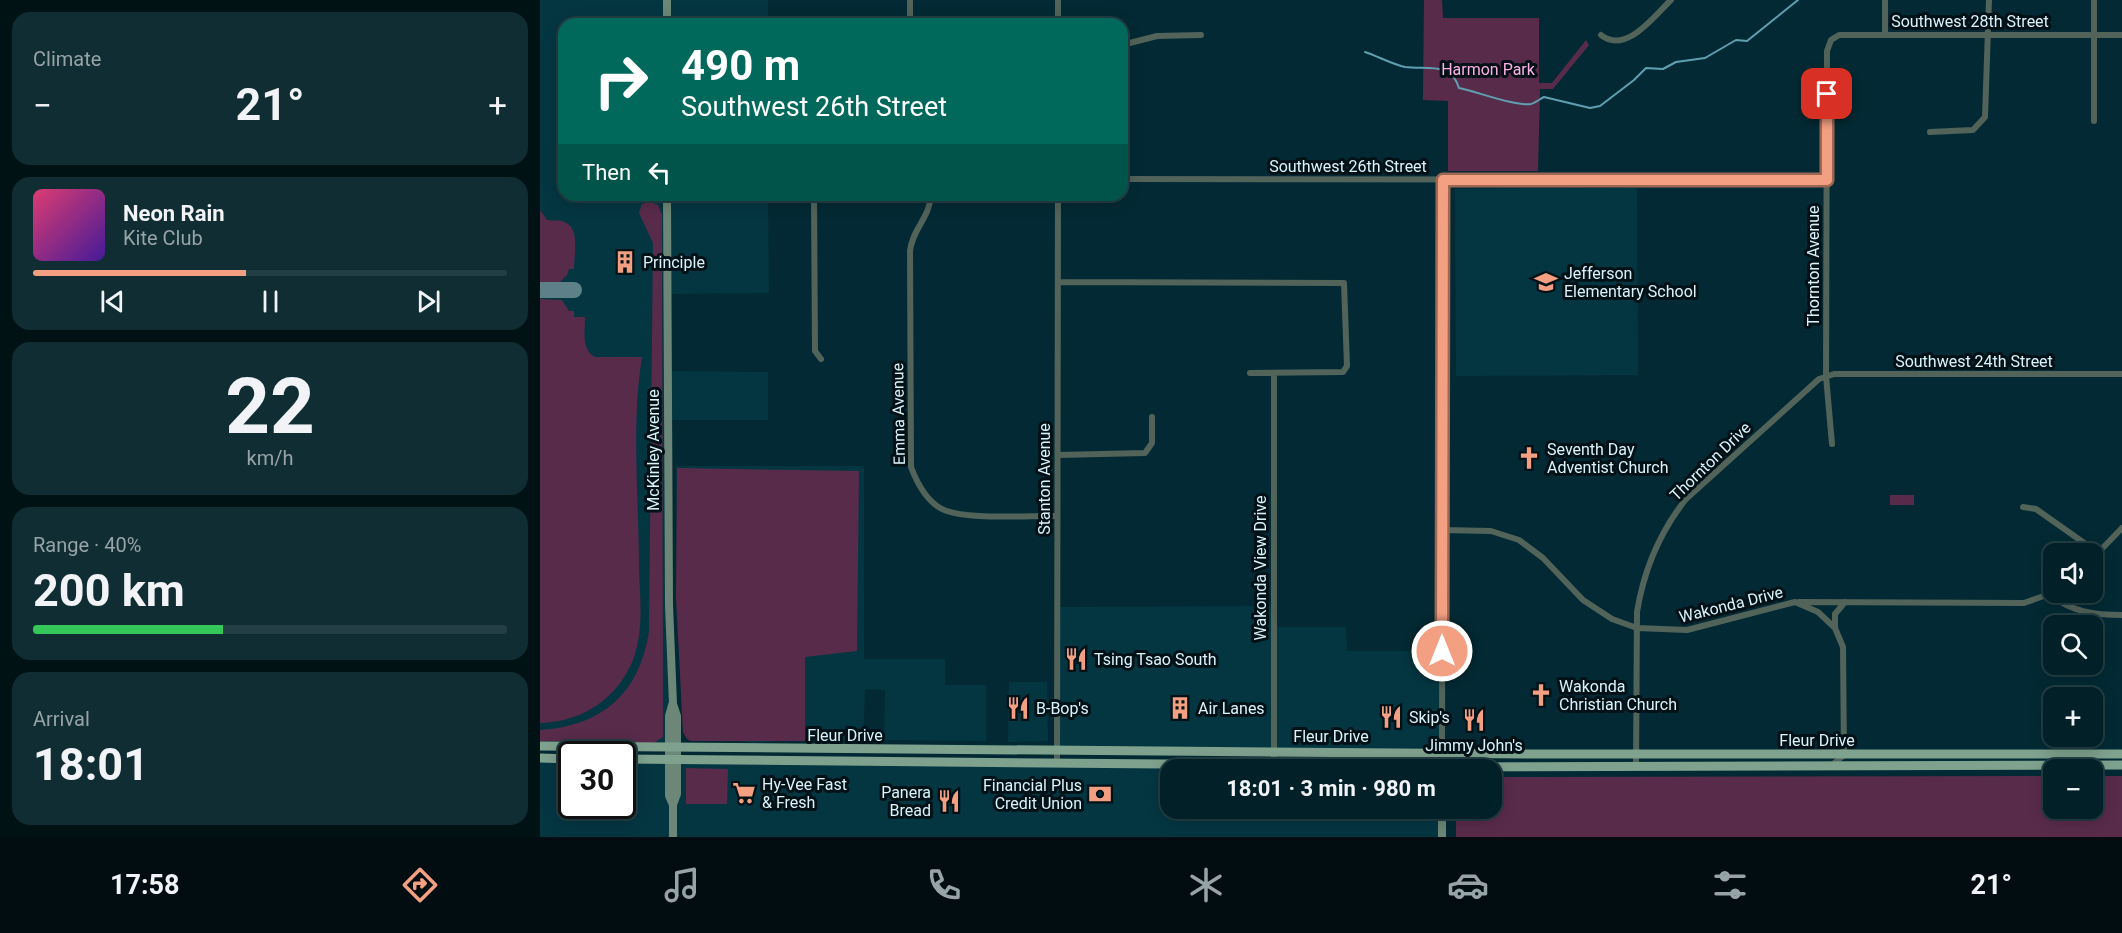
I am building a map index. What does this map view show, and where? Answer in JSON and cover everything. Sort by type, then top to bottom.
[{"type":"main road","points":[[667,0],[667,18]]},
{"type":"main road","name":"McKinley Avenue","points":[[667,201],[669,605],[673,705],[677,716],[669,796],[673,805],[673,837]]},
{"type":"main road","name":"Fleur Drive","points":[[540,746],[1637,755],[2122,754]]},
{"type":"main road","points":[[1442,752],[1442,759]]},
{"type":"main road","points":[[540,759],[558,759]]},
{"type":"main road","name":"Fleur Drive","points":[[636,759],[1160,763]]},
{"type":"main road","name":"Fleur Drive","points":[[1502,767],[2122,765]]},
{"type":"main road","points":[[1442,819],[1442,837]]},
{"type":"street","points":[[909,18],[910,0]]},
{"type":"street","points":[[1058,0],[1058,18]]},
{"type":"street","points":[[1601,35],[1612,41],[1630,37],[1671,0]]},
{"type":"street","points":[[1885,0],[1885,34]]},
{"type":"street","points":[[1930,132],[1973,130],[1982,123],[1986,112],[1989,0]]},
{"type":"street","points":[[2094,0],[2094,121]]},
{"type":"street","points":[[1128,43],[1157,36],[1201,35]]},
{"type":"street","name":"Southwest 28th Street","points":[[1827,51],[1831,40],[1839,35],[2122,35]]},
{"type":"street","name":"Thornton Avenue","points":[[1827,51],[1826,376],[1832,444]]},
{"type":"street","name":"Southwest 26th Street","points":[[1128,179],[1827,180]]},
{"type":"street","points":[[1442,752],[1443,180]]},
{"type":"street","points":[[814,201],[815,351],[821,359]]},
{"type":"street","name":"Emma Avenue","points":[[930,201],[929,209],[912,238],[910,251],[911,467],[919,488],[941,509],[968,515],[1057,516]]},
{"type":"street","name":"Stanton Avenue","points":[[1057,763],[1058,201]]},
{"type":"street","points":[[1058,282],[1340,282],[1346,288],[1347,366],[1343,372],[1250,373]]},
{"type":"street","name":"Wakonda View Drive","points":[[1274,373],[1274,759]]},
{"type":"street","name":"Southwest 24th Street","points":[[1826,376],[2122,374]]},
{"type":"street","name":"Thornton Drive","points":[[1636,765],[1637,628],[1640,594],[1653,552],[1673,515],[1701,484],[1826,376]]},
{"type":"street","points":[[1058,455],[1145,453],[1152,443],[1152,417]]},
{"type":"street","points":[[2022,507],[2036,509],[2084,543]]},
{"type":"street","points":[[2103,546],[2122,528]]},
{"type":"street","name":"Wakonda Drive","points":[[1442,530],[1491,531],[1519,540],[1543,558],[1582,600],[1612,619],[1637,628],[1687,630],[1795,602],[1818,612],[1835,628]]},
{"type":"street","points":[[1795,602],[2024,603],[2043,597]]},
{"type":"street","points":[[1832,765],[1844,755],[1844,658],[1842,642],[1835,628],[1835,614],[1845,602]]},
{"type":"street","points":[[2065,603],[2075,610],[2099,615],[2122,615]]},
{"type":"shaded area","points":[[540,0],[768,0],[768,18],[558,18],[558,201],[662,201],[667,274],[668,201],[768,201],[769,293],[668,294],[668,371],[768,372],[768,420],[669,420],[674,747],[636,747],[636,741],[558,741],[558,746],[540,746]]},
{"type":"shaded area","name":"Jefferson Elementary School","points":[[1637,188],[1638,375],[1456,376],[1455,189]]},
{"type":"shaded area","points":[[676,466],[864,466],[864,659],[945,659],[945,685],[986,685],[986,741],[884,740],[885,690],[865,689],[863,740],[809,739],[752,743],[733,740],[678,598]]},
{"type":"shaded area","points":[[1274,606],[1274,627],[1346,627],[1347,651],[1442,651],[1442,752],[1057,750],[1057,607]]},
{"type":"shaded area","points":[[1009,682],[1047,682],[1048,741],[1008,742]]},
{"type":"shaded area","points":[[540,758],[558,759],[558,819],[636,819],[636,759],[1160,762],[1160,819],[1442,819],[1442,837],[540,837]]},
{"type":"green space","name":"Harmon Park","points":[[1424,0],[1442,0],[1443,18],[1539,18],[1539,83],[1552,83],[1586,40],[1589,45],[1553,89],[1540,89],[1538,171],[1448,171],[1448,101],[1423,100]]},
{"type":"green space","points":[[651,202],[658,205],[662,215],[663,737],[654,743],[540,741],[540,730],[582,722],[599,714],[614,703],[636,673],[644,654],[649,632],[653,243],[639,213],[642,204]]},
{"type":"green space","points":[[540,210],[547,220],[562,221],[568,224],[574,234],[574,269],[569,269],[560,282],[540,282]]},
{"type":"green space","points":[[540,299],[562,300],[569,311],[574,311],[574,317],[585,317],[586,345],[595,357],[642,357],[636,435],[640,614],[639,638],[633,660],[618,686],[596,706],[570,718],[540,723]]},
{"type":"green space","points":[[677,468],[859,471],[857,651],[805,657],[805,741],[691,741],[683,732],[676,598]]},
{"type":"green space","points":[[1890,495],[1914,495],[1914,505],[1890,505]]},
{"type":"green space","points":[[686,768],[728,769],[727,804],[686,804]]},
{"type":"green space","points":[[2043,776],[2043,819],[2103,819],[2103,776],[2122,776],[2122,837],[1456,837],[1456,819],[1502,819],[1502,777]]},
{"type":"waterway","points":[[1365,52],[1405,67],[1444,70],[1455,79],[1459,88],[1506,101],[1531,104],[1544,97],[1590,108],[1600,106],[1646,68],[1663,69],[1676,62],[1705,58],[1736,40],[1747,41],[1798,0]]},
{"type":"taxiway","points":[[540,290],[574,290]]},
{"type":"place","name":"Principle","points":[[625,262]]},
{"type":"place","name":"Jefferson Elementary School","points":[[1546,282]]},
{"type":"place","name":"Seventh Day Adventist Church","points":[[1529,458]]},
{"type":"place","name":"Tsing Tsao South","points":[[1076,659]]},
{"type":"place","name":"Wakonda Christian Church","points":[[1541,695]]},
{"type":"place","name":"B-Bop's","points":[[1018,708]]},
{"type":"place","name":"Air Lanes","points":[[1180,708]]},
{"type":"place","name":"Skip's","points":[[1391,717]]},
{"type":"place","name":"Jimmy John's","points":[[1474,720]]},
{"type":"place","name":"Hy-Vee Fast & Fresh","points":[[744,793]]},
{"type":"place","name":"Financial Plus Credit Union","points":[[1100,794]]},
{"type":"place","name":"Panera Bread","points":[[949,801]]},
{"type":"route","points":[[1442,651],[1443,180],[1827,180],[1827,94]]}]
